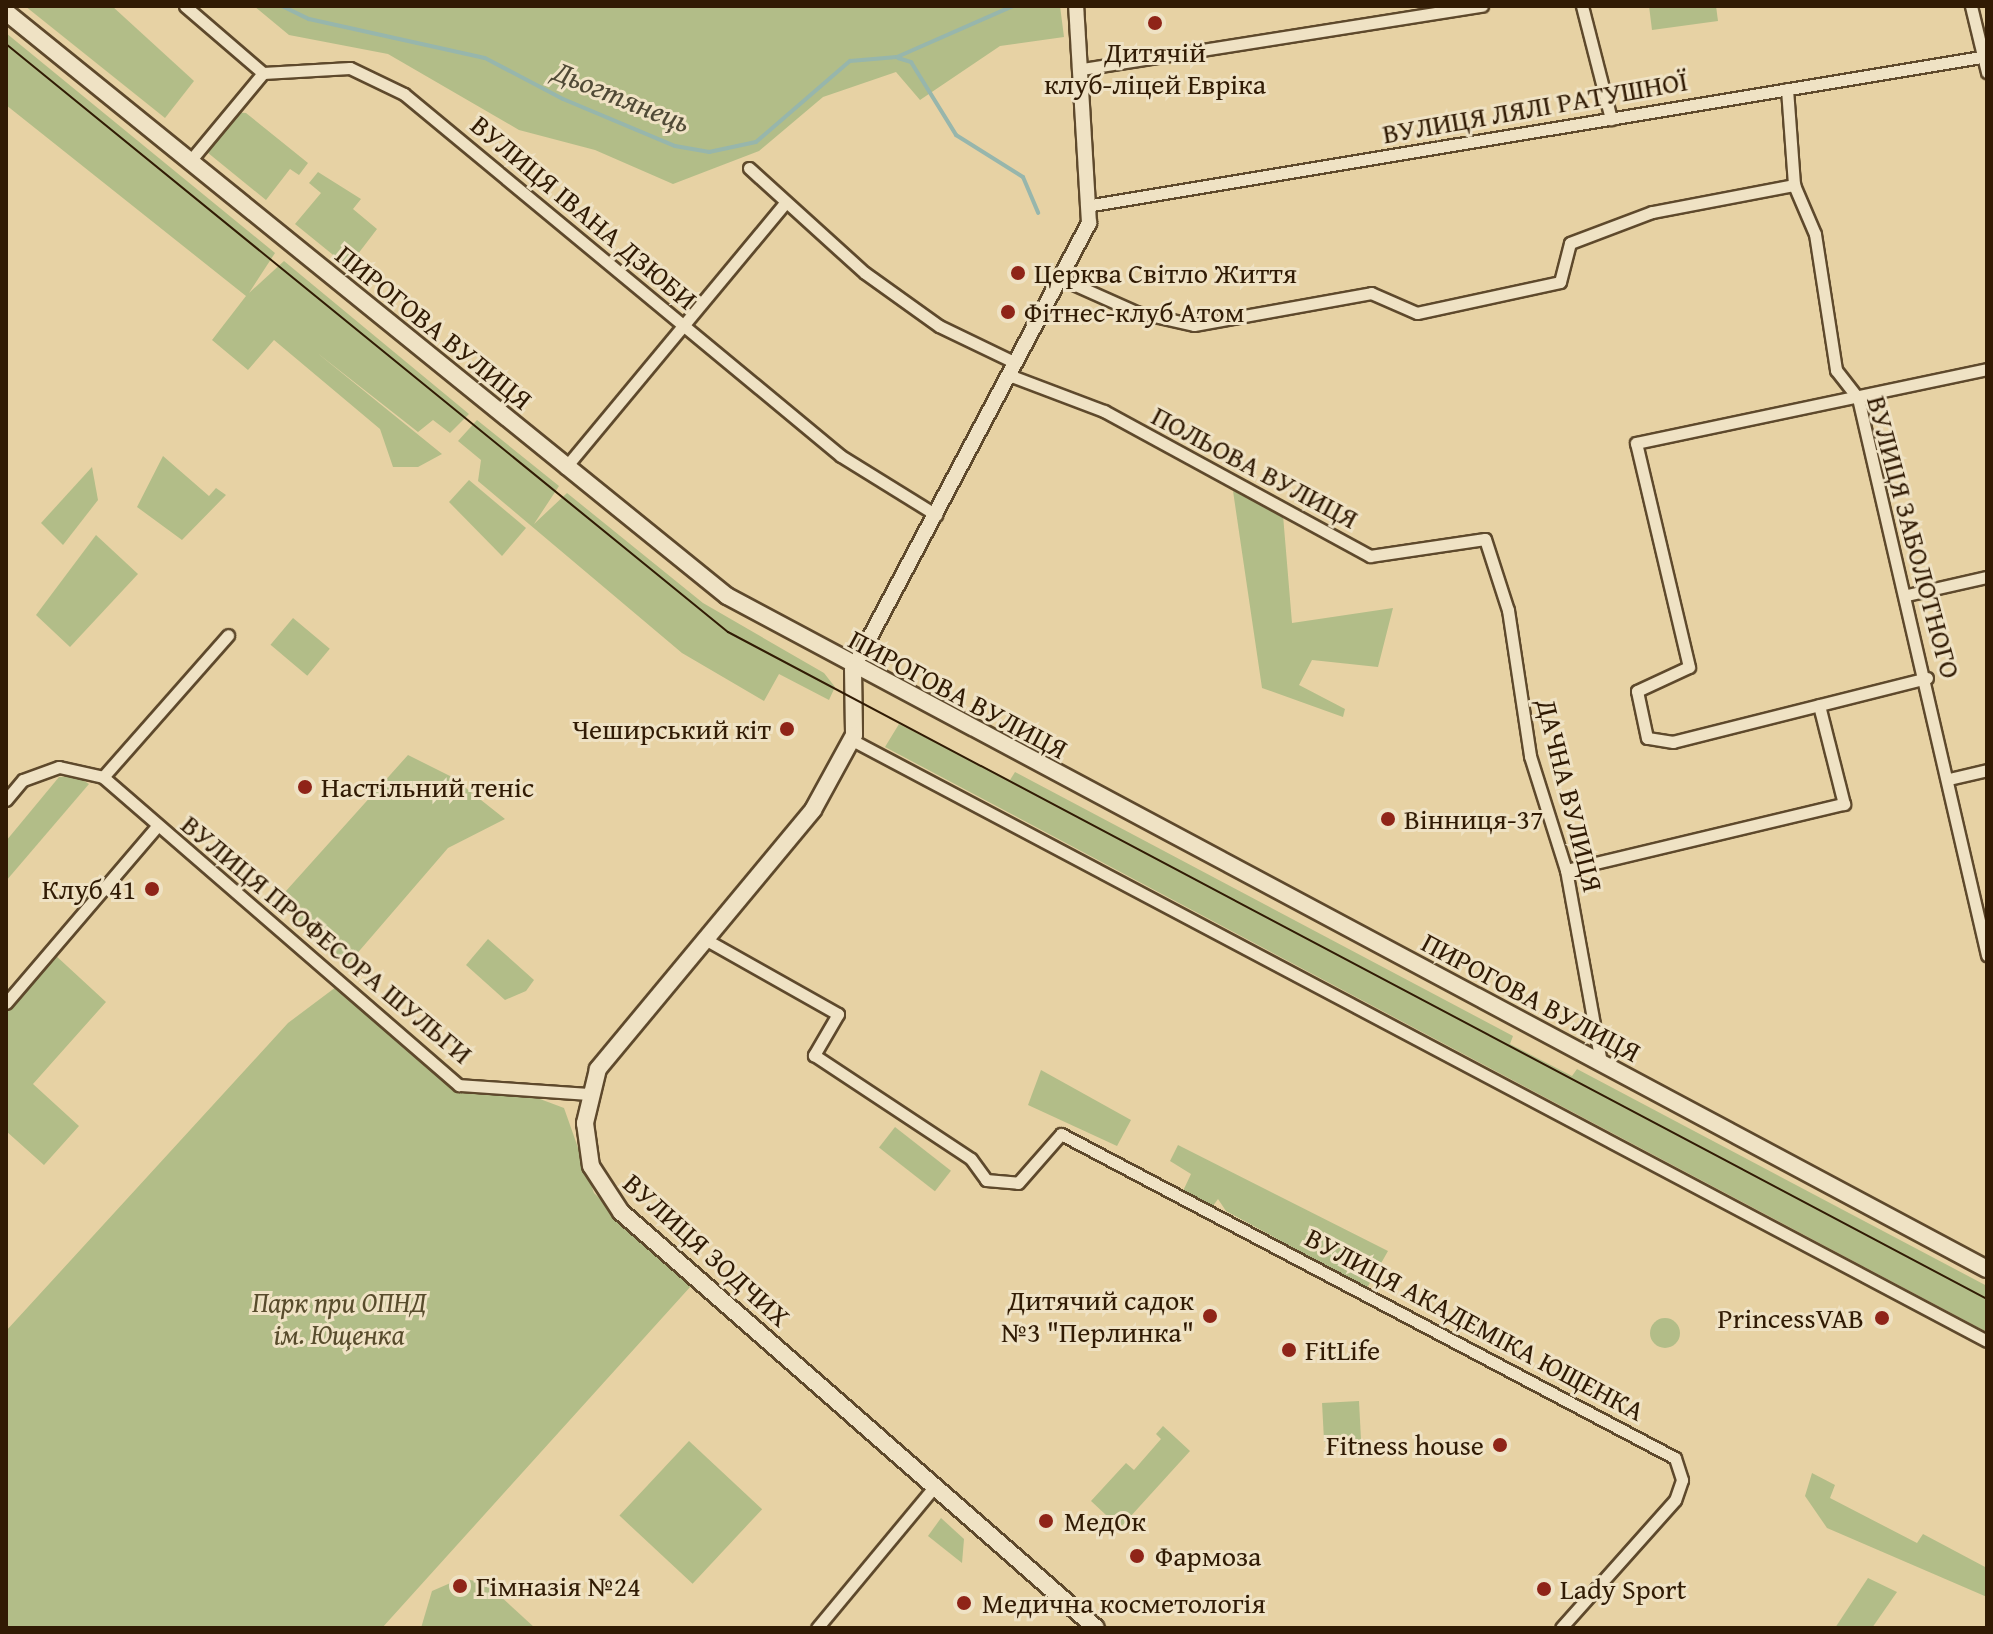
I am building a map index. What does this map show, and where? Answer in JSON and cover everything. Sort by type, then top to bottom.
[{"type":"main road","name":"ПИРОГОВА ВУЛИЦЯ","points":[[6,12],[565,468],[727,596],[853,669],[1987,1269]]},
{"type":"main road","points":[[587,1094],[615,1043],[703,938],[790,842],[852,740],[859,704],[853,669]]},
{"type":"main road","name":"ВУЛИЦЯ ЗОДЧИХ","points":[[587,1094],[591,1166],[621,1212],[1096,1628]]},
{"type":"street","points":[[185,6],[263,73],[190,161]]},
{"type":"street","points":[[853,669],[1062,279],[1092,205],[1076,6]]},
{"type":"street","points":[[1082,69],[1482,6]]},
{"type":"street","points":[[1582,6],[1611,119]]},
{"type":"street","points":[[1971,6],[1986,57],[1987,72]]},
{"type":"street","name":"ВУЛИЦЯ ЛЯЛІ РАТУШНОЇ","points":[[1092,205],[1986,57]]},
{"type":"street","name":"ВУЛИЦЯ ІВАНА ДЗЮБИ","points":[[263,73],[339,67],[379,77],[841,456],[936,515]]},
{"type":"street","name":"ВУЛИЦЯ ЗАБОЛОТНОГО","points":[[1787,89],[1794,185],[1815,234],[1836,370],[1858,398],[1927,678],[1987,955]]},
{"type":"street","name":"ПОЛЬОВА ВУЛИЦЯ","points":[[749,168],[783,205],[939,326],[1012,369],[1104,411],[1370,556],[1485,539]]},
{"type":"street","points":[[1062,279],[1136,312],[1194,325],[1371,293],[1417,313],[1560,282],[1570,243],[1652,212],[1794,185]]},
{"type":"street","points":[[565,468],[680,324],[783,205]]},
{"type":"street","points":[[1927,678],[1673,742],[1647,738],[1637,691],[1689,667],[1636,443],[1987,369]]},
{"type":"street","name":"ДАЧНА ВУЛИЦЯ","points":[[1485,539],[1508,610],[1530,756],[1566,870],[1601,1063]]},
{"type":"street","points":[[1907,595],[1987,577]]},
{"type":"street","points":[[6,800],[23,780],[59,767],[103,777],[228,635]]},
{"type":"street","points":[[1566,870],[1844,804],[1819,705]]},
{"type":"street","points":[[852,740],[1987,1341]]},
{"type":"street","points":[[1949,779],[1987,770]]},
{"type":"street","name":"ВУЛИЦЯ ПРОФЕСОРА ШУЛЬГИ","points":[[103,777],[459,1085],[587,1094]]},
{"type":"street","points":[[6,1003],[157,826]]},
{"type":"street","name":"ВУЛИЦЯ АКАДЕМІКА ЮЩЕНКА","points":[[703,938],[838,1014],[814,1055],[971,1159],[986,1180],[1018,1183],[1061,1134],[1675,1458],[1682,1480],[1675,1500],[1561,1628]]},
{"type":"street","points":[[817,1628],[934,1487]]},
{"type":"green space","points":[[25,6],[112,6],[194,81],[165,118]]},
{"type":"green space","points":[[254,6],[1060,6],[1064,37],[1000,46],[920,100],[896,72],[823,97],[759,151],[673,184],[595,150],[519,130],[388,54],[289,35]]},
{"type":"green space","points":[[1649,6],[1716,6],[1718,21],[1652,30]]},
{"type":"green space","points":[[6,33],[275,253],[249,293],[284,261],[469,414],[450,433],[433,420],[418,432],[316,352],[442,454],[418,467],[393,467],[380,429],[274,340],[248,370],[212,340],[246,296],[6,105]]},
{"type":"green space","points":[[232,112],[246,113],[308,163],[299,175],[290,169],[266,200],[202,148]]},
{"type":"green space","points":[[318,172],[361,199],[353,209],[377,229],[348,267],[295,224],[321,193],[309,183]]},
{"type":"green space","points":[[477,420],[559,486],[534,524],[567,493],[703,603],[824,673],[835,687],[829,700],[779,674],[764,701],[682,653],[478,481],[481,460],[458,441]]},
{"type":"green space","points":[[163,456],[209,496],[216,488],[226,495],[182,540],[137,507]]},
{"type":"green space","points":[[92,467],[98,500],[63,545],[41,523]]},
{"type":"green space","points":[[469,480],[526,528],[502,556],[449,502]]},
{"type":"green space","points":[[1233,491],[1283,515],[1292,623],[1393,608],[1378,667],[1312,660],[1299,685],[1345,709],[1343,717],[1262,688]]},
{"type":"green space","points":[[96,535],[138,574],[70,647],[36,615]]},
{"type":"green space","points":[[293,618],[330,649],[307,676],[271,645]]},
{"type":"green space","points":[[899,724],[1010,780],[1015,772],[1513,1036],[1510,1044],[1572,1076],[1577,1069],[1987,1286],[1987,1332],[885,747]]},
{"type":"green space","points":[[408,755],[452,777],[505,819],[448,848],[348,964],[277,901]]},
{"type":"green space","points":[[76,776],[89,784],[6,881],[6,841],[59,777]]},
{"type":"green space","points":[[488,939],[534,980],[526,991],[505,1000],[466,965]]},
{"type":"green space","points":[[54,954],[106,1002],[33,1084],[79,1126],[44,1165],[6,1131],[6,1011]]},
{"type":"green space","name":"Парк при ОПНД ім. Ющенка","points":[[340,984],[459,1085],[532,1088],[532,1096],[564,1108],[594,1193],[691,1286],[382,1628],[6,1628],[6,1331],[288,1023]]},
{"type":"green space","points":[[1041,1070],[1131,1120],[1117,1146],[1028,1105]]},
{"type":"green space","points":[[895,1127],[951,1171],[935,1191],[879,1147]]},
{"type":"green space","points":[[1178,1145],[1388,1251],[1367,1288],[1226,1211],[1218,1199],[1213,1206],[1183,1191],[1191,1174],[1170,1161]]},
{"type":"green space","points":[[1665,1318],[1676,1322],[1680,1333],[1676,1344],[1665,1348],[1654,1344],[1650,1333],[1654,1322]]},
{"type":"green space","points":[[1359,1401],[1361,1440],[1324,1442],[1322,1403]]},
{"type":"green space","points":[[1163,1426],[1190,1451],[1120,1528],[1091,1501],[1126,1463],[1134,1470],[1161,1439],[1156,1434]]},
{"type":"green space","points":[[689,1441],[762,1509],[693,1584],[619,1516]]},
{"type":"green space","points":[[1812,1473],[1835,1485],[1830,1498],[1917,1543],[1923,1534],[1987,1568],[1987,1597],[1827,1528],[1805,1496]]},
{"type":"green space","points":[[941,1518],[964,1539],[962,1563],[928,1536]]},
{"type":"green space","points":[[462,1578],[487,1584],[535,1628],[421,1628],[432,1591]]},
{"type":"green space","points":[[1868,1578],[1897,1592],[1872,1628],[1835,1628]]},
{"type":"waterway","name":"Дьогтянець","points":[[282,6],[309,19],[485,58],[563,99],[675,146],[709,152],[756,142],[850,61],[897,57],[1013,6]]},
{"type":"waterway","points":[[898,58],[911,62],[956,135],[1023,177],[1038,213]]},
{"type":"tram line","points":[[6,44],[728,632],[1987,1299]]},
{"type":"place","name":"Дитячій клуб-ліцей Евріка","points":[[1155,23]]},
{"type":"place","name":"Церква Світло Життя","points":[[1018,273]]},
{"type":"place","name":"Фітнес-клуб Атом","points":[[1008,312]]},
{"type":"place","name":"Чеширський кіт","points":[[787,729]]},
{"type":"place","name":"Настільний теніс","points":[[305,787]]},
{"type":"place","name":"Вінниця-37","points":[[1388,819]]},
{"type":"place","name":"Клуб 41","points":[[152,889]]},
{"type":"place","name":"Дитячий садок №3 \"Перлинка\"","points":[[1210,1316]]},
{"type":"place","name":"PrincessVAB","points":[[1882,1318]]},
{"type":"place","name":"FitLife","points":[[1289,1350]]},
{"type":"place","name":"Fitness house","points":[[1500,1445]]},
{"type":"place","name":"МедОк","points":[[1046,1521]]},
{"type":"place","name":"Фармоза","points":[[1137,1556]]},
{"type":"place","name":"Гімназія №24","points":[[460,1586]]},
{"type":"place","name":"Lady Sport","points":[[1544,1589]]},
{"type":"place","name":"Медична косметологія","points":[[964,1603]]}]
